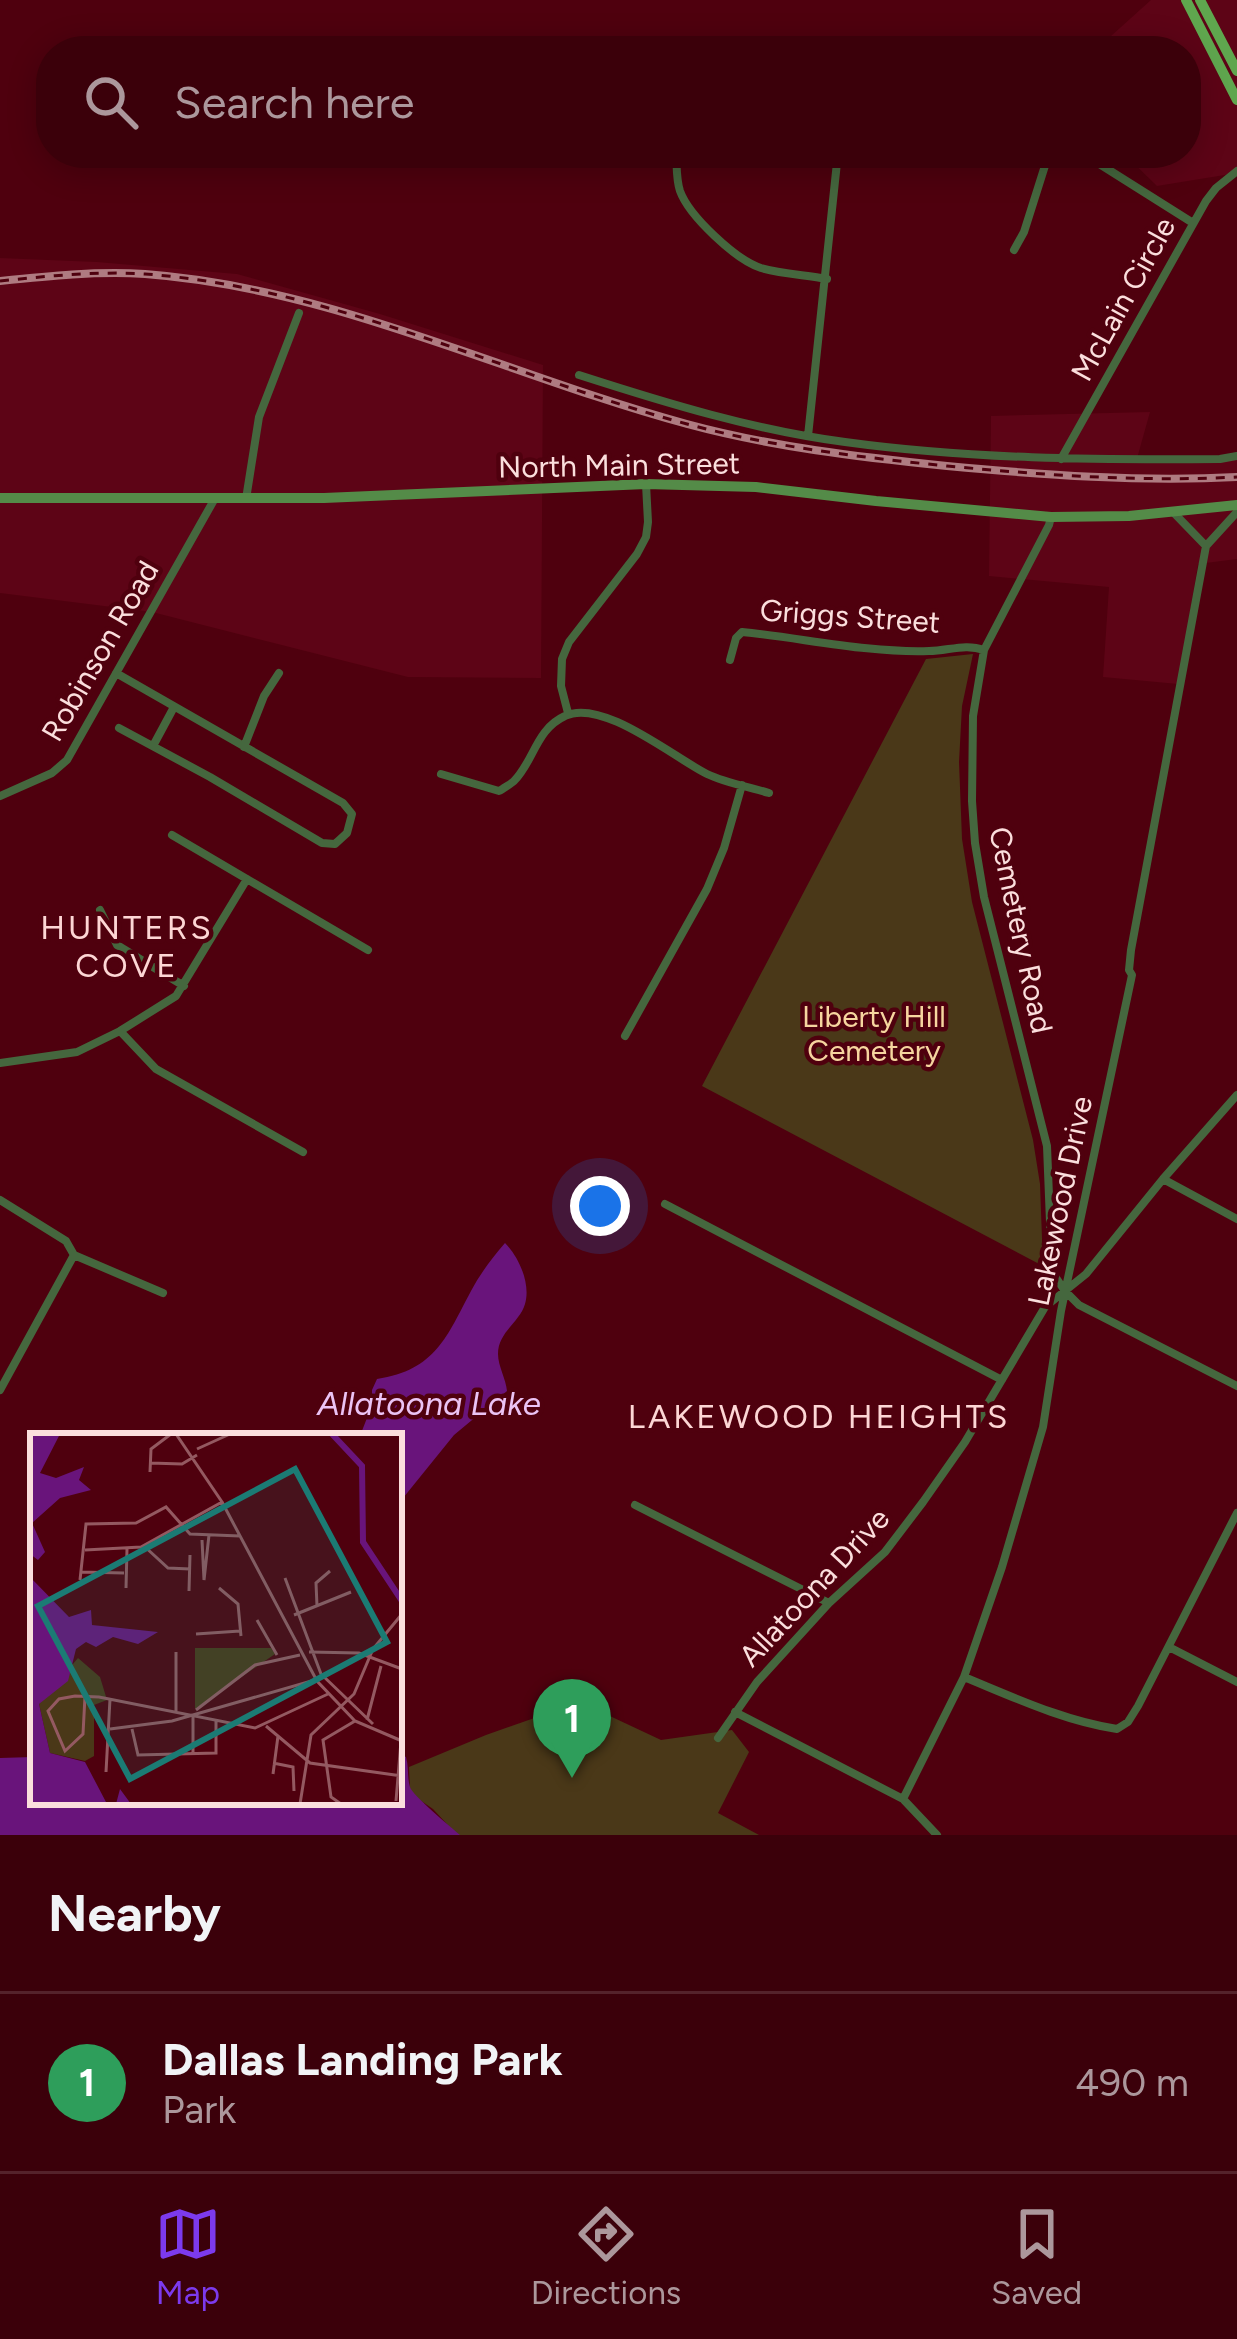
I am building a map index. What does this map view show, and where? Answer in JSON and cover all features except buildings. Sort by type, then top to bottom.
[{"type":"main road","points":[[1186,0],[1237,100]]},
{"type":"main road","points":[[1200,0],[1237,71]]},
{"type":"main road","name":"North Main Street","points":[[0,498],[214,500],[646,484],[756,487],[1051,517],[1237,508]]},
{"type":"street","points":[[677,168],[679,188],[689,208],[739,256],[767,270],[827,279]]},
{"type":"street","points":[[808,436],[837,168]]},
{"type":"street","points":[[1013,250],[1024,232],[1043,168]]},
{"type":"street","points":[[1106,168],[1193,223]]},
{"type":"street","name":"McLain Circle","points":[[1061,459],[1193,223],[1216,188],[1237,171]]},
{"type":"street","points":[[246,499],[259,416],[298,313]]},
{"type":"street","points":[[579,375],[674,406],[808,436],[1061,459],[1237,456]]},
{"type":"street","points":[[568,713],[561,686],[562,659],[568,642],[646,537],[646,484]]},
{"type":"street","name":"Robinson Road","points":[[0,796],[52,773],[67,760],[214,500]]},
{"type":"street","points":[[1173,512],[1206,546],[1237,508]]},
{"type":"street","name":"Cemetery Road","points":[[1051,517],[984,650],[973,716],[972,801],[988,915],[1047,1146],[1052,1272],[1065,1291]]},
{"type":"street","name":"Lakewood Drive","points":[[903,1799],[964,1677],[1042,1427],[1065,1291],[1132,975],[1131,950],[1206,546]]},
{"type":"street","name":"Griggs Street","points":[[730,660],[742,632],[929,652],[972,645],[984,650]]},
{"type":"street","points":[[116,673],[343,803],[352,814],[347,833],[335,844],[322,843],[119,728]]},
{"type":"street","points":[[244,746],[279,673]]},
{"type":"street","points":[[153,746],[174,707]]},
{"type":"street","points":[[441,775],[499,791],[514,782],[539,737],[568,713],[603,716],[710,775],[769,794]]},
{"type":"street","points":[[625,1036],[706,889],[742,785]]},
{"type":"street","points":[[172,836],[368,950]]},
{"type":"street","points":[[0,1063],[77,1052],[176,996],[248,879]]},
{"type":"street","points":[[100,910],[117,945],[184,986]]},
{"type":"street","points":[[121,1031],[156,1070],[303,1152]]},
{"type":"street","name":"Allatoona Drive","points":[[718,1738],[757,1682],[829,1603],[885,1552],[965,1442],[1045,1307],[1086,1274],[1237,1095]]},
{"type":"street","points":[[1163,1179],[1237,1219]]},
{"type":"street","points":[[0,1200],[66,1241],[74,1255],[163,1293]]},
{"type":"street","points":[[665,1204],[1002,1380]]},
{"type":"street","points":[[0,1390],[74,1255]]},
{"type":"street","points":[[1065,1291],[1079,1305],[1237,1386]]},
{"type":"street","points":[[635,1505],[829,1603]]},
{"type":"street","points":[[964,1677],[1095,1726],[1117,1729],[1138,1706],[1237,1513]]},
{"type":"street","points":[[1168,1647],[1237,1682]]},
{"type":"street","points":[[735,1712],[903,1799],[937,1835]]},
{"type":"shaded area","points":[[1151,0],[1237,0],[1237,173],[1157,186],[1138,168],[1201,168],[1201,36],[1111,36]]},
{"type":"shaded area","points":[[0,258],[237,274],[543,365],[541,678],[408,677],[152,612],[0,593]]},
{"type":"shaded area","points":[[1150,412],[1136,462],[1237,454],[1237,559],[1198,564],[1178,684],[1103,677],[1109,587],[989,576],[991,416]]},
{"type":"green space","name":"Liberty Hill Cemetery","points":[[973,654],[962,706],[962,839],[972,902],[1033,1140],[1043,1266],[702,1086],[926,659]]},
{"type":"green space","points":[[580,1702],[661,1740],[732,1730],[749,1752],[718,1813],[759,1835],[457,1835],[410,1789],[409,1767]]},
{"type":"water","name":"Allatoona Lake","points":[[505,1243],[525,1280],[522,1310],[499,1346],[507,1391],[454,1435],[402,1499],[402,1433],[361,1433],[372,1405],[372,1390],[377,1379],[413,1368],[437,1349],[478,1278]]},
{"type":"water","points":[[402,1755],[412,1791],[460,1835],[0,1835],[0,1758],[30,1757],[30,1805],[402,1805]]},
{"type":"railway","points":[[0,281],[145,274],[284,296],[687,424],[816,450],[1056,475],[1237,477]]},
{"type":"place","name":"Dallas Landing Park","points":[[572,1778]]},
{"type":"district","name":"HUNTERS COVE","points":[[127,946]]},
{"type":"district","name":"LAKEWOOD HEIGHTS","points":[[819,1416]]}]
